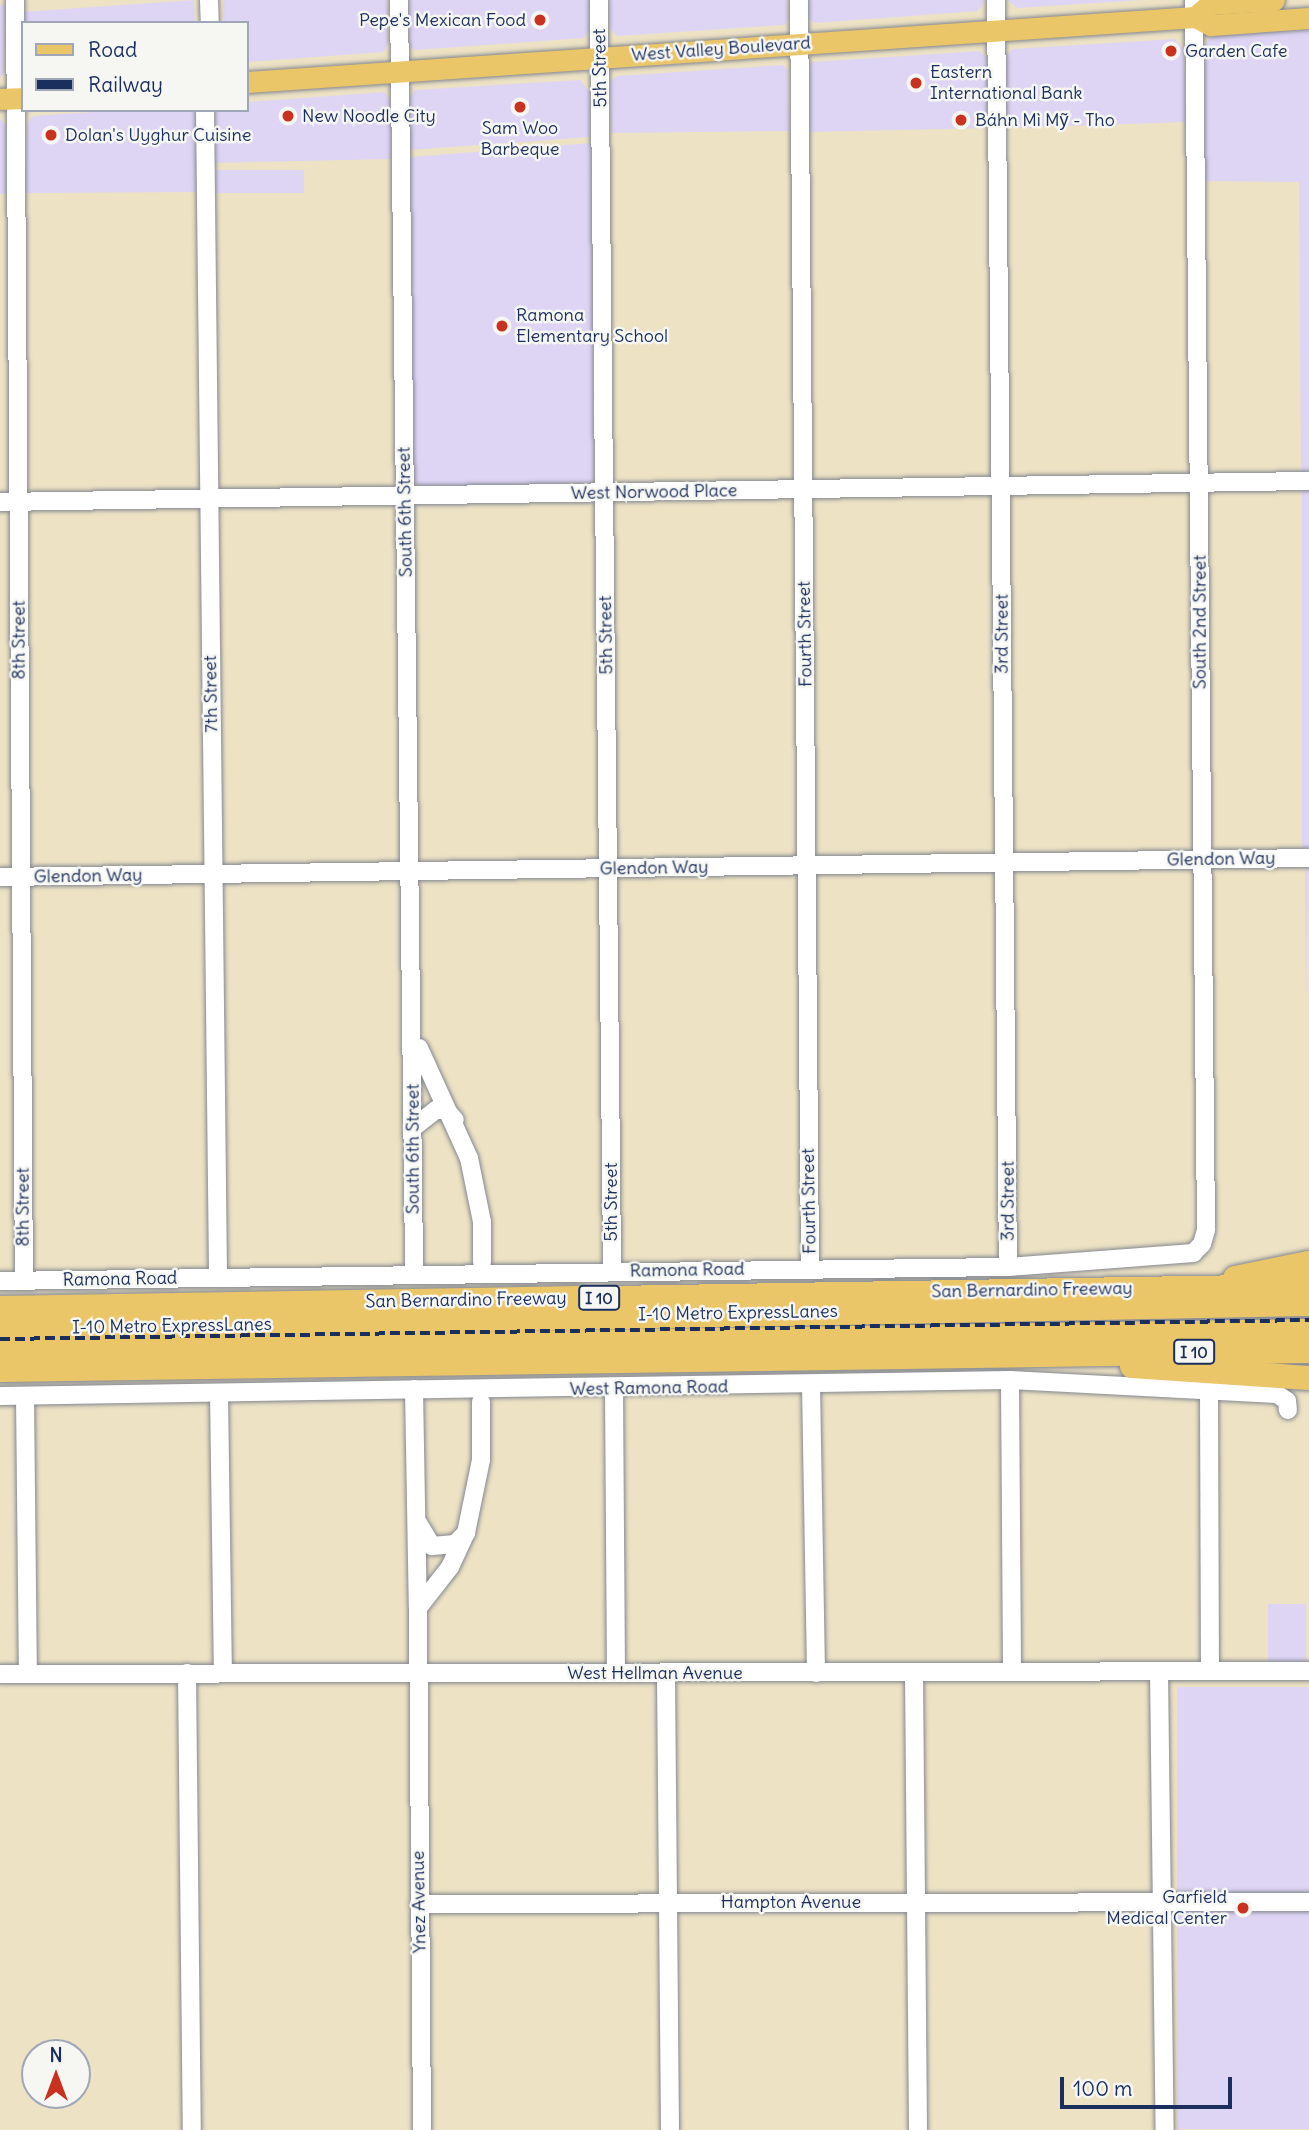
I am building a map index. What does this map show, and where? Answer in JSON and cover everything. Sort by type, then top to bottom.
[{"type":"highway","points":[[1197,1287],[1297,1264],[1309,1244]]},
{"type":"highway","name":"San Bernardino Freeway","points":[[0,1308],[1309,1286]]},
{"type":"highway","name":"I-10 Metro ExpressLanes","points":[[0,1329],[1309,1304]]},
{"type":"highway","name":"I-10 Metro ExpressLanes","points":[[0,1351],[1309,1331]]},
{"type":"highway","name":"I 10","points":[[0,1370],[1309,1350]]},
{"type":"highway","points":[[1079,1354],[1138,1368],[1262,1378],[1309,1378]]},
{"type":"highway","points":[[1262,1378],[1292,1386],[1298,1404]]},
{"type":"main road","name":"West Valley Boulevard","points":[[248,82],[800,45],[996,29],[1195,9],[1210,4],[1274,0]]},
{"type":"main road","name":"West Valley Boulevard","points":[[1195,9],[1211,25],[1309,18]]},
{"type":"street","name":"8th Street","points":[[15,0],[13,99],[19,501],[24,1280]]},
{"type":"street","points":[[209,0],[210,21]]},
{"type":"street","name":"South 6th Street","points":[[399,0],[414,1273]]},
{"type":"street","name":"5th Street","points":[[599,0],[612,1271]]},
{"type":"street","name":"Fourth Street","points":[[799,0],[810,1269]]},
{"type":"street","name":"3rd Street","points":[[996,0],[1008,1267]]},
{"type":"street","name":"South 2nd Street","points":[[1195,9],[1206,1230],[1202,1244]]},
{"type":"street","name":"7th Street","points":[[205,112],[218,1278]]},
{"type":"street","name":"West Norwood Place","points":[[0,502],[1309,481]]},
{"type":"street","name":"Glendon Way","points":[[0,877],[1309,858]]},
{"type":"street","name":"South 6th Street","points":[[411,1024],[425,1069],[457,1122],[479,1198],[482,1262]]},
{"type":"street","points":[[414,1127],[436,1110],[446,1110],[457,1122]]},
{"type":"street","name":"Ramona Road","points":[[0,1281],[414,1273],[1008,1267],[1193,1253],[1202,1244]]},
{"type":"street","points":[[1010,1380],[1012,1672]]},
{"type":"street","name":"West Ramona Road","points":[[0,1396],[414,1389],[614,1389],[1010,1380],[1277,1394],[1298,1404]]},
{"type":"street","points":[[811,1385],[816,1673]]},
{"type":"street","points":[[414,1389],[417,1675]]},
{"type":"street","points":[[614,1389],[616,1673]]},
{"type":"street","points":[[1209,1391],[1210,1671]]},
{"type":"street","points":[[219,1393],[223,1673]]},
{"type":"street","points":[[25,1396],[28,1674]]},
{"type":"street","points":[[418,1608],[450,1567],[466,1533],[481,1460],[481,1402]]},
{"type":"street","points":[[416,1519],[432,1546],[455,1544],[466,1533]]},
{"type":"street","points":[[1160,1671],[1165,2130]]},
{"type":"street","name":"West Hellman Avenue","points":[[0,1674],[1309,1671]]},
{"type":"street","points":[[914,1672],[918,2130]]},
{"type":"street","points":[[187,1673],[192,2130]]},
{"type":"street","points":[[666,1673],[670,2130]]},
{"type":"street","name":"Ynez Avenue","points":[[417,1675],[422,2130]]},
{"type":"street","points":[[1163,1903],[1309,1902]]},
{"type":"street","name":"Hampton Avenue","points":[[419,1904],[1163,1903]]},
{"type":"shaded area","points":[[194,0],[195,21],[23,21],[22,12]]},
{"type":"shaded area","points":[[223,0],[388,0],[388,45],[383,52],[248,62],[248,21],[223,21]]},
{"type":"shaded area","points":[[408,0],[589,0],[589,32],[584,38],[415,50],[409,46]]},
{"type":"shaded area","points":[[610,0],[788,0],[788,21],[784,25],[617,36],[610,29]]},
{"type":"shaded area","points":[[806,0],[986,0],[978,11],[815,23],[806,17]]},
{"type":"shaded area","points":[[1007,0],[1142,0],[1017,8]]},
{"type":"shaded area","points":[[0,5],[5,5],[4,72],[0,77]]},
{"type":"shaded area","points":[[1309,29],[1309,474],[1301,474],[1299,182],[1204,181],[1203,47],[1211,36]]},
{"type":"shaded area","points":[[1175,39],[1184,50],[1186,122],[1005,128],[1004,57],[1013,49]]},
{"type":"shaded area","points":[[979,51],[987,58],[989,128],[807,132],[807,69],[813,62]]},
{"type":"shaded area","points":[[782,65],[788,70],[789,131],[611,133],[610,82],[617,76]]},
{"type":"shaded area","points":[[580,80],[590,92],[590,137],[409,150],[409,98],[415,90]]},
{"type":"shaded area","points":[[384,92],[391,100],[391,159],[214,163],[215,112],[248,112],[248,102]]},
{"type":"shaded area","points":[[93,112],[196,112],[198,192],[24,193],[27,124],[33,116]]},
{"type":"shaded area","points":[[0,119],[7,126],[8,194],[0,194]]},
{"type":"shaded area","name":"Ramona Elementary School","points":[[591,143],[594,478],[590,483],[421,487],[413,480],[410,157]]},
{"type":"shaded area","points":[[214,170],[304,170],[304,193],[214,193]]},
{"type":"shaded area","points":[[1302,490],[1309,490],[1309,848],[1302,848]]},
{"type":"shaded area","points":[[1305,867],[1309,867],[1306,999]]},
{"type":"shaded area","points":[[1268,1604],[1306,1604],[1306,1662],[1268,1662]]},
{"type":"shaded area","name":"Garfield Medical Center","points":[[1177,1687],[1309,1687],[1309,2129],[1177,2129]]},
{"type":"railway","points":[[0,1339],[1309,1320]]},
{"type":"place","name":"Pepe's Mexican Food","points":[[540,20]]},
{"type":"place","name":"Garden Cafe","points":[[1171,51]]},
{"type":"place","name":"Eastern International Bank","points":[[916,83]]},
{"type":"place","name":"Sam Woo Barbeque","points":[[520,107]]},
{"type":"place","name":"New Noodle City","points":[[288,116]]},
{"type":"place","name":"Báhn Mì Mỹ - Tho","points":[[961,120]]},
{"type":"place","name":"Dolan's Uyghur Cuisine","points":[[51,135]]},
{"type":"place","name":"Ramona Elementary School","points":[[502,326]]},
{"type":"place","name":"Garfield Medical Center","points":[[1243,1908]]}]
